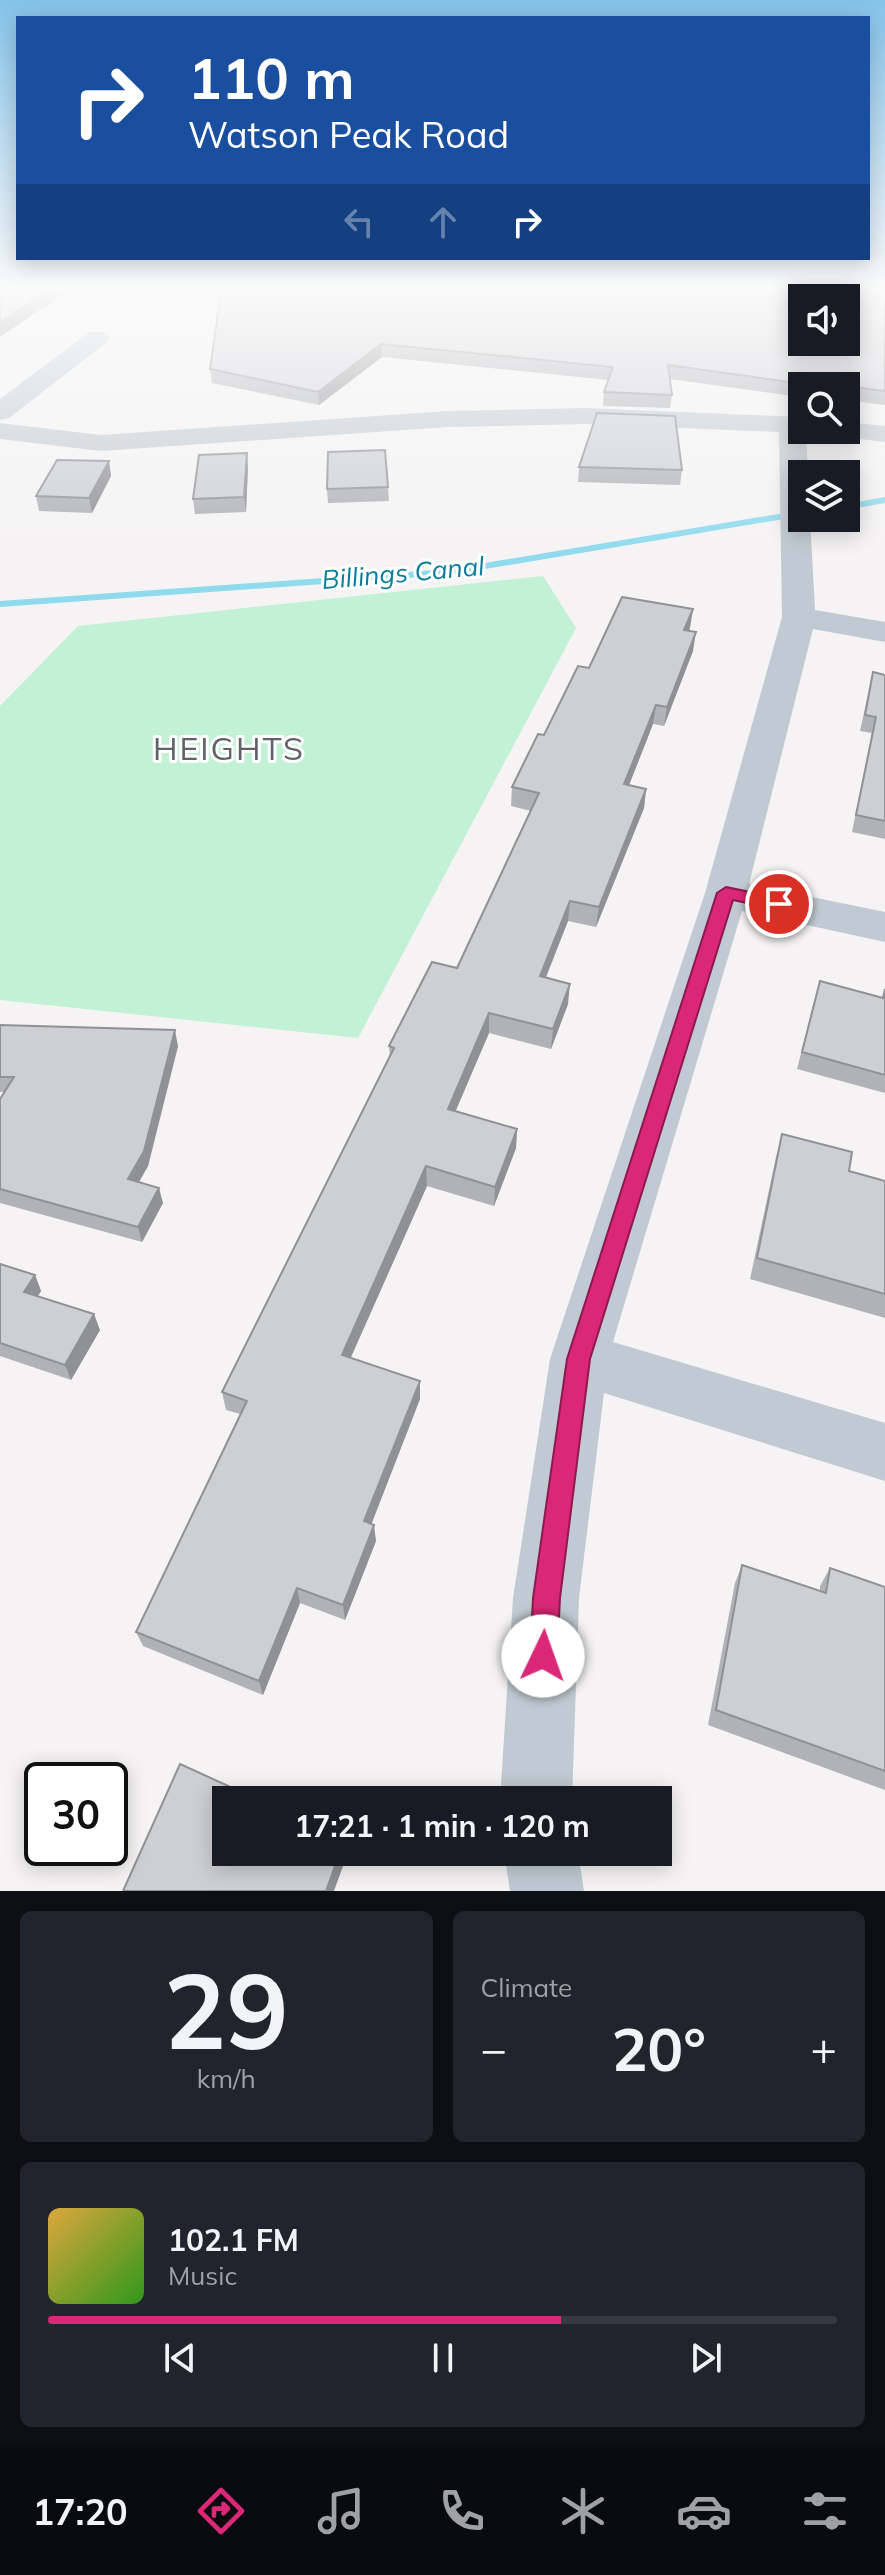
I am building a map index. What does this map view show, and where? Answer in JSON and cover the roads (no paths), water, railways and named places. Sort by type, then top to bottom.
[{"type":"street","points":[[0,412],[43,379]]},
{"type":"street","points":[[0,431],[101,443],[448,419],[586,416],[788,425]]},
{"type":"street","points":[[860,431],[885,434]]},
{"type":"street","points":[[537,1786],[546,1598],[579,1359],[726,893],[799,617],[797,444]]},
{"type":"street","points":[[799,617],[885,632]]},
{"type":"street","points":[[726,893],[885,927]]},
{"type":"street","points":[[579,1359],[885,1452]]},
{"type":"street","points":[[543,1866],[547,1891]]},
{"type":"waterway","name":"Billings Canal","points":[[860,504],[885,500]]},
{"type":"waterway","name":"Billings Canal","points":[[0,604],[449,572],[788,515]]},
{"type":"district","name":"HEIGHTS","points":[[229,749]]}]
